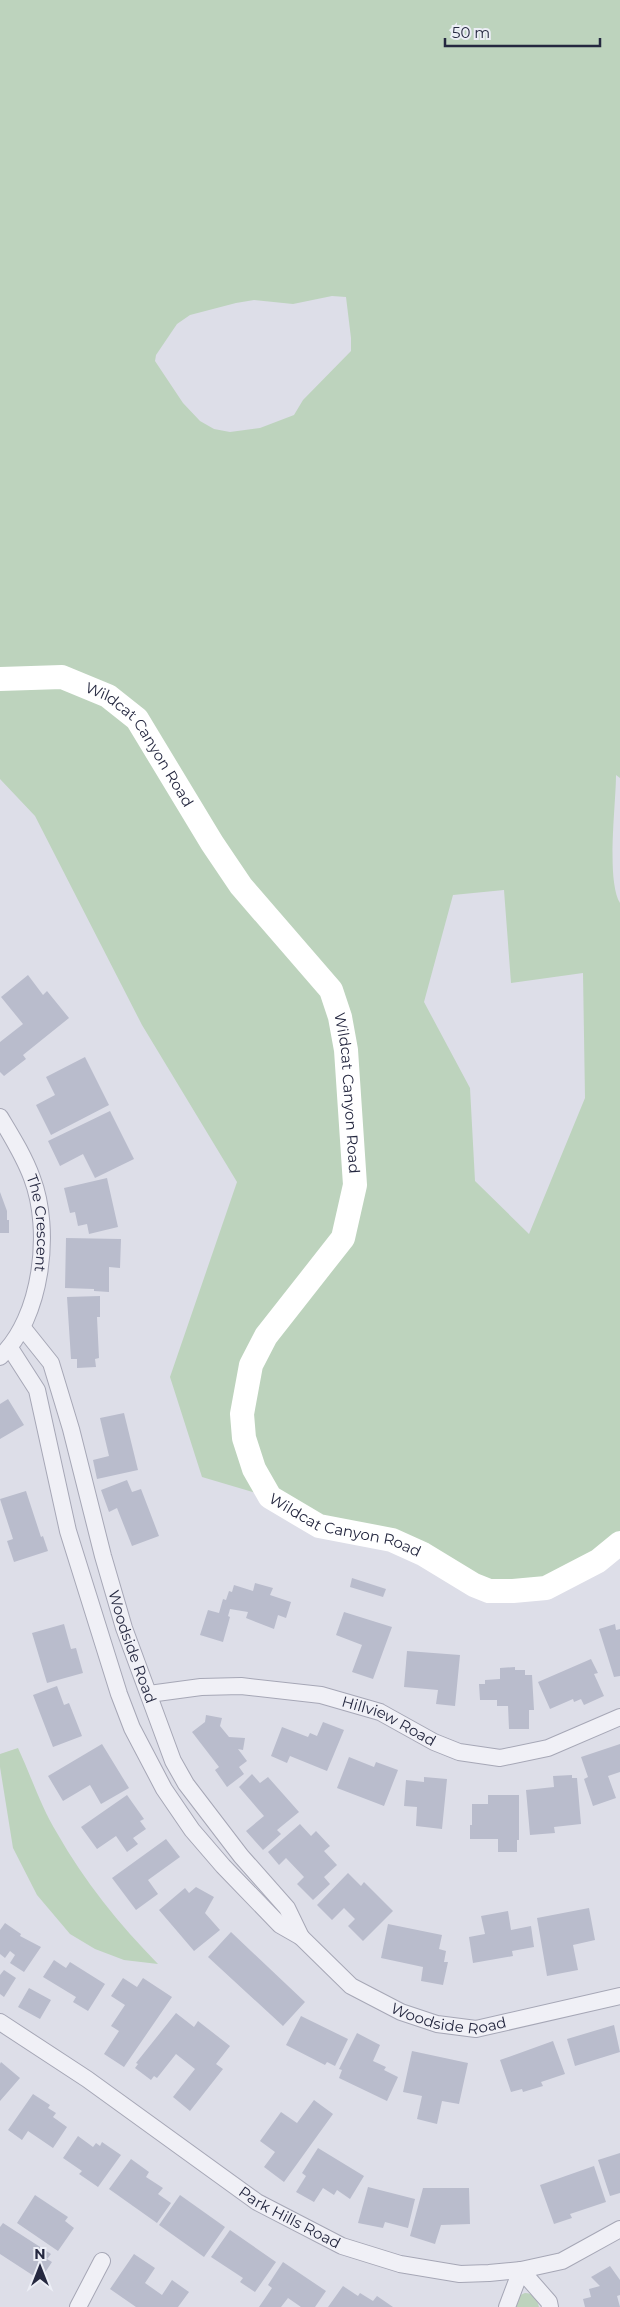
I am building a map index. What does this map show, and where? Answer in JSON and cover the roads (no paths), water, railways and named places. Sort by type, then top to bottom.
[{"type":"street","name":"Wildcat Canyon Road","points":[[0,679],[62,677],[108,696],[137,719],[212,843],[241,886],[331,990],[334,999],[346,1050],[355,1185],[343,1238],[266,1336],[251,1365],[242,1414],[244,1438],[254,1469],[270,1497],[319,1526],[392,1540],[423,1554],[474,1585],[489,1591],[546,1588],[598,1561],[620,1542]]},
{"type":"street","name":"The Crescent","points":[[0,1117],[16,1141],[33,1179],[39,1209],[42,1249],[36,1292],[23,1328],[5,1352]]},
{"type":"street","name":"Woodside Road","points":[[23,1328],[51,1363],[71,1429],[103,1556],[124,1628],[173,1761],[186,1784],[241,1856],[287,1908],[301,1937]]},
{"type":"street","name":"Woodside Road","points":[[5,1352],[37,1390],[68,1531],[119,1694],[138,1740],[164,1789],[192,1830],[223,1866],[280,1925],[301,1937],[351,1986],[401,2012],[437,2024],[476,2029],[620,1996]]},
{"type":"street","name":"Hillview Road","points":[[149,1694],[201,1687],[241,1686],[321,1695],[380,1712],[434,1742],[459,1752],[500,1758],[548,1748],[620,1718]]},
{"type":"street","name":"Park Hills Road","points":[[0,2022],[87,2079],[257,2202],[342,2246],[400,2264],[460,2274],[521,2270],[562,2262],[620,2229]]},
{"type":"street","points":[[78,2307],[102,2262]]},
{"type":"street","points":[[507,2307],[521,2270],[549,2302],[550,2307]]}]
